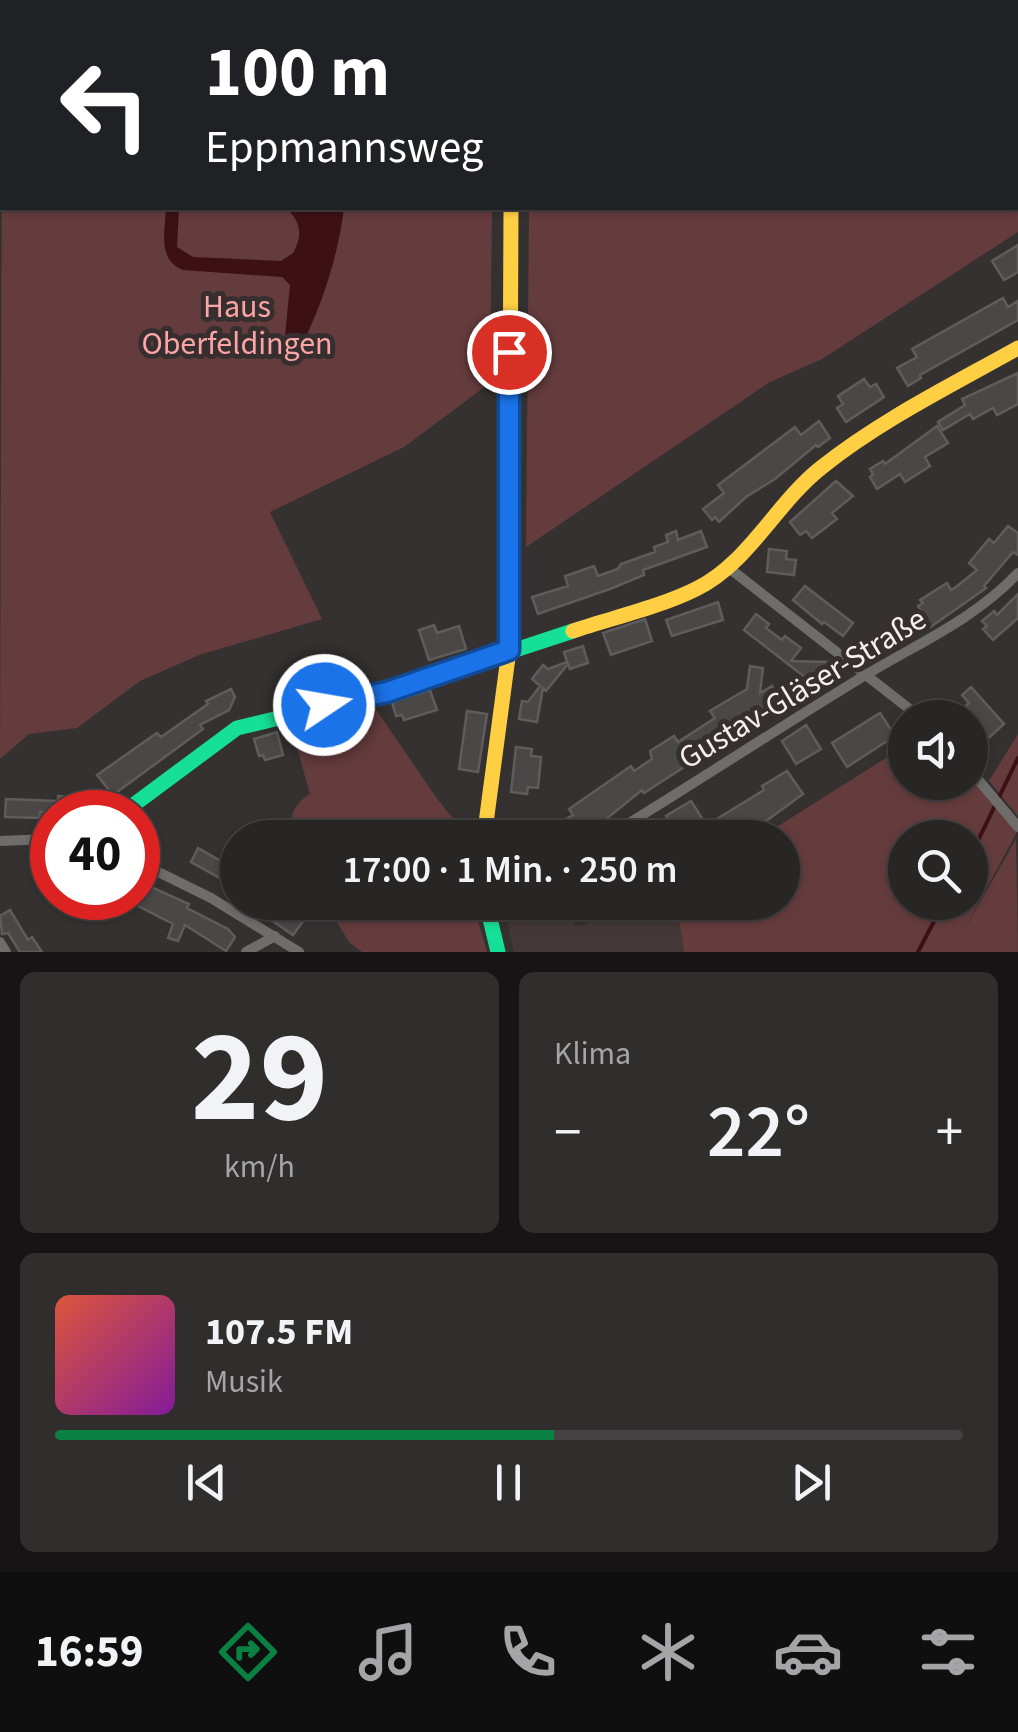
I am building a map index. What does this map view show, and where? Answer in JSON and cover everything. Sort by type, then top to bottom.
[{"type":"street","points":[[486,820],[509,650],[510,210]]},
{"type":"street","points":[[154,790],[238,728],[387,692],[695,590],[729,568],[792,493],[824,466],[907,410],[1018,348]]},
{"type":"street","points":[[729,568],[898,700]]},
{"type":"street","name":"Gustav-Gläser-Straße","points":[[634,820],[866,674],[958,624],[992,600],[1018,573]]},
{"type":"street","points":[[988,792],[1018,827]]},
{"type":"street","points":[[0,841],[30,840]]},
{"type":"street","points":[[160,874],[299,952]]},
{"type":"street","points":[[490,920],[498,952]]},
{"type":"street","points":[[246,952],[275,936]]},
{"type":"street","points":[[0,942],[6,952]]},
{"type":"shaded area","points":[[166,210],[179,210],[177,247],[193,257],[281,261],[293,253],[299,235],[295,218],[288,210],[344,210],[327,282],[298,353],[287,352],[284,345],[290,285],[282,277],[183,270],[169,259],[164,244]]},
{"type":"shaded area","points":[[507,920],[574,920],[575,926],[590,923],[589,920],[679,920],[684,952],[514,952]]},
{"type":"green space","name":"Haus Oberfeldingen","points":[[2,210],[492,210],[490,383],[404,447],[270,512],[322,619],[199,655],[140,681],[77,728],[29,734],[0,759]]},
{"type":"green space","points":[[529,210],[1018,210],[1018,232],[822,359],[770,382],[526,547]]},
{"type":"green space","points":[[373,705],[454,820],[292,820],[299,803],[310,794],[290,723]]},
{"type":"green space","points":[[1018,734],[1018,816],[989,781]]},
{"type":"green space","points":[[888,757],[888,800],[988,800],[988,794],[1018,830],[988,886],[988,820],[888,820],[888,920],[970,920],[962,934],[970,920],[988,920],[988,888],[1016,839],[1018,952],[684,952],[679,920],[800,920],[800,820],[788,820]]},
{"type":"green space","points":[[335,920],[478,920],[487,952],[362,952],[349,942]]},
{"type":"building","points":[[1018,245],[1018,272],[1004,280],[992,261]]},
{"type":"building","points":[[1003,298],[1008,307],[1018,301],[1018,320],[920,375],[908,386],[897,368],[917,357],[912,349]]},
{"type":"building","points":[[1018,373],[1018,404],[997,415],[993,408],[973,419],[970,414],[943,430],[938,422],[965,405],[962,399]]},
{"type":"building","points":[[864,379],[870,387],[876,384],[884,397],[846,422],[837,408],[843,404],[838,396]]},
{"type":"building","points":[[819,421],[830,438],[746,497],[719,522],[715,517],[712,520],[703,509],[724,493],[718,485],[795,427],[801,435]]},
{"type":"building","points":[[937,426],[948,443],[925,457],[930,466],[905,482],[900,474],[877,489],[870,469],[883,461],[885,464]]},
{"type":"building","points":[[836,481],[853,496],[832,513],[837,519],[812,538],[806,531],[800,535],[790,522]]},
{"type":"building","points":[[1008,526],[1018,533],[1018,555],[1013,552],[986,588],[922,633],[911,616],[921,611],[920,600],[947,583],[951,590],[977,570],[969,563],[989,539],[994,543]]},
{"type":"building","points":[[676,531],[678,540],[701,531],[707,547],[643,570],[644,575],[610,589],[538,614],[532,597],[568,586],[565,576],[594,566],[598,576],[618,569],[621,564],[655,552],[654,547],[668,542],[666,535]]},
{"type":"building","points":[[769,549],[787,551],[786,559],[796,560],[794,575],[767,572]]},
{"type":"building","points":[[805,586],[853,623],[843,636],[793,600]]},
{"type":"building","points":[[1018,594],[1018,618],[993,640],[983,629],[987,626],[982,621],[994,611],[997,615]]},
{"type":"building","points":[[718,602],[723,620],[672,636],[666,620]]},
{"type":"building","points":[[756,614],[769,624],[766,628],[801,648],[791,661],[829,662],[828,685],[794,684],[806,678],[744,630]]},
{"type":"building","points":[[645,619],[652,641],[611,655],[603,633]]},
{"type":"building","points":[[434,625],[437,633],[459,626],[466,649],[429,660],[419,630]]},
{"type":"building","points":[[583,646],[588,663],[570,669],[568,664],[546,691],[543,688],[537,722],[519,719],[522,701],[528,702],[540,686],[532,679],[543,665],[548,669],[567,662],[564,652]]},
{"type":"building","points":[[750,666],[763,668],[760,693],[772,686],[775,693],[789,686],[794,696],[710,741],[712,749],[644,793],[642,790],[605,820],[567,820],[573,815],[569,809],[631,766],[634,771],[652,759],[650,751],[674,736],[678,742],[715,718],[710,711],[747,689]]},
{"type":"building","points":[[971,687],[983,700],[966,700],[962,695]]},
{"type":"building","points":[[231,689],[235,697],[229,710],[200,725],[203,729],[120,790],[109,790],[97,775],[157,733],[161,737],[208,704],[206,701]]},
{"type":"building","points":[[430,690],[437,710],[404,720],[402,715],[396,716],[392,702]]},
{"type":"building","points":[[988,706],[1004,724],[988,739]]},
{"type":"building","points":[[467,711],[487,714],[478,772],[459,769]]},
{"type":"building","points":[[880,713],[888,725],[888,741],[847,767],[832,743]]},
{"type":"building","points":[[806,725],[821,749],[796,764],[782,741]]},
{"type":"building","points":[[277,732],[283,755],[265,760],[263,755],[259,756],[254,739]]},
{"type":"building","points":[[516,747],[532,749],[531,756],[541,757],[538,788],[528,787],[527,794],[511,792]]},
{"type":"building","points":[[787,771],[803,794],[768,820],[715,820],[764,790],[762,786]]},
{"type":"building","points":[[6,799],[30,800],[30,818],[5,817]]},
{"type":"building","points":[[691,801],[703,820],[668,820],[666,816]]},
{"type":"building","points":[[198,848],[220,861],[220,878],[191,862]]},
{"type":"building","points":[[160,891],[189,904],[187,908],[228,929],[235,937],[226,951],[185,925],[178,941],[168,938],[173,924],[160,917]]},
{"type":"building","points":[[10,910],[28,940],[32,937],[42,952],[20,952],[8,933],[2,934],[0,916]]},
{"type":"building","points":[[275,920],[304,920],[293,935]]},
{"type":"waterway","points":[[988,820],[1018,758]]},
{"type":"waterway","points":[[918,952],[935,920]]},
{"type":"traffic: fast","points":[[154,790],[237,728],[387,692],[573,631]]},
{"type":"traffic: fast","points":[[490,920],[498,952]]},
{"type":"traffic: slow","points":[[486,820],[509,650],[511,210]]},
{"type":"traffic: slow","points":[[573,631],[667,601],[715,578],[822,467],[893,418],[1018,348]]},
{"type":"route","points":[[324,705],[387,692],[509,650],[509,352]]}]
